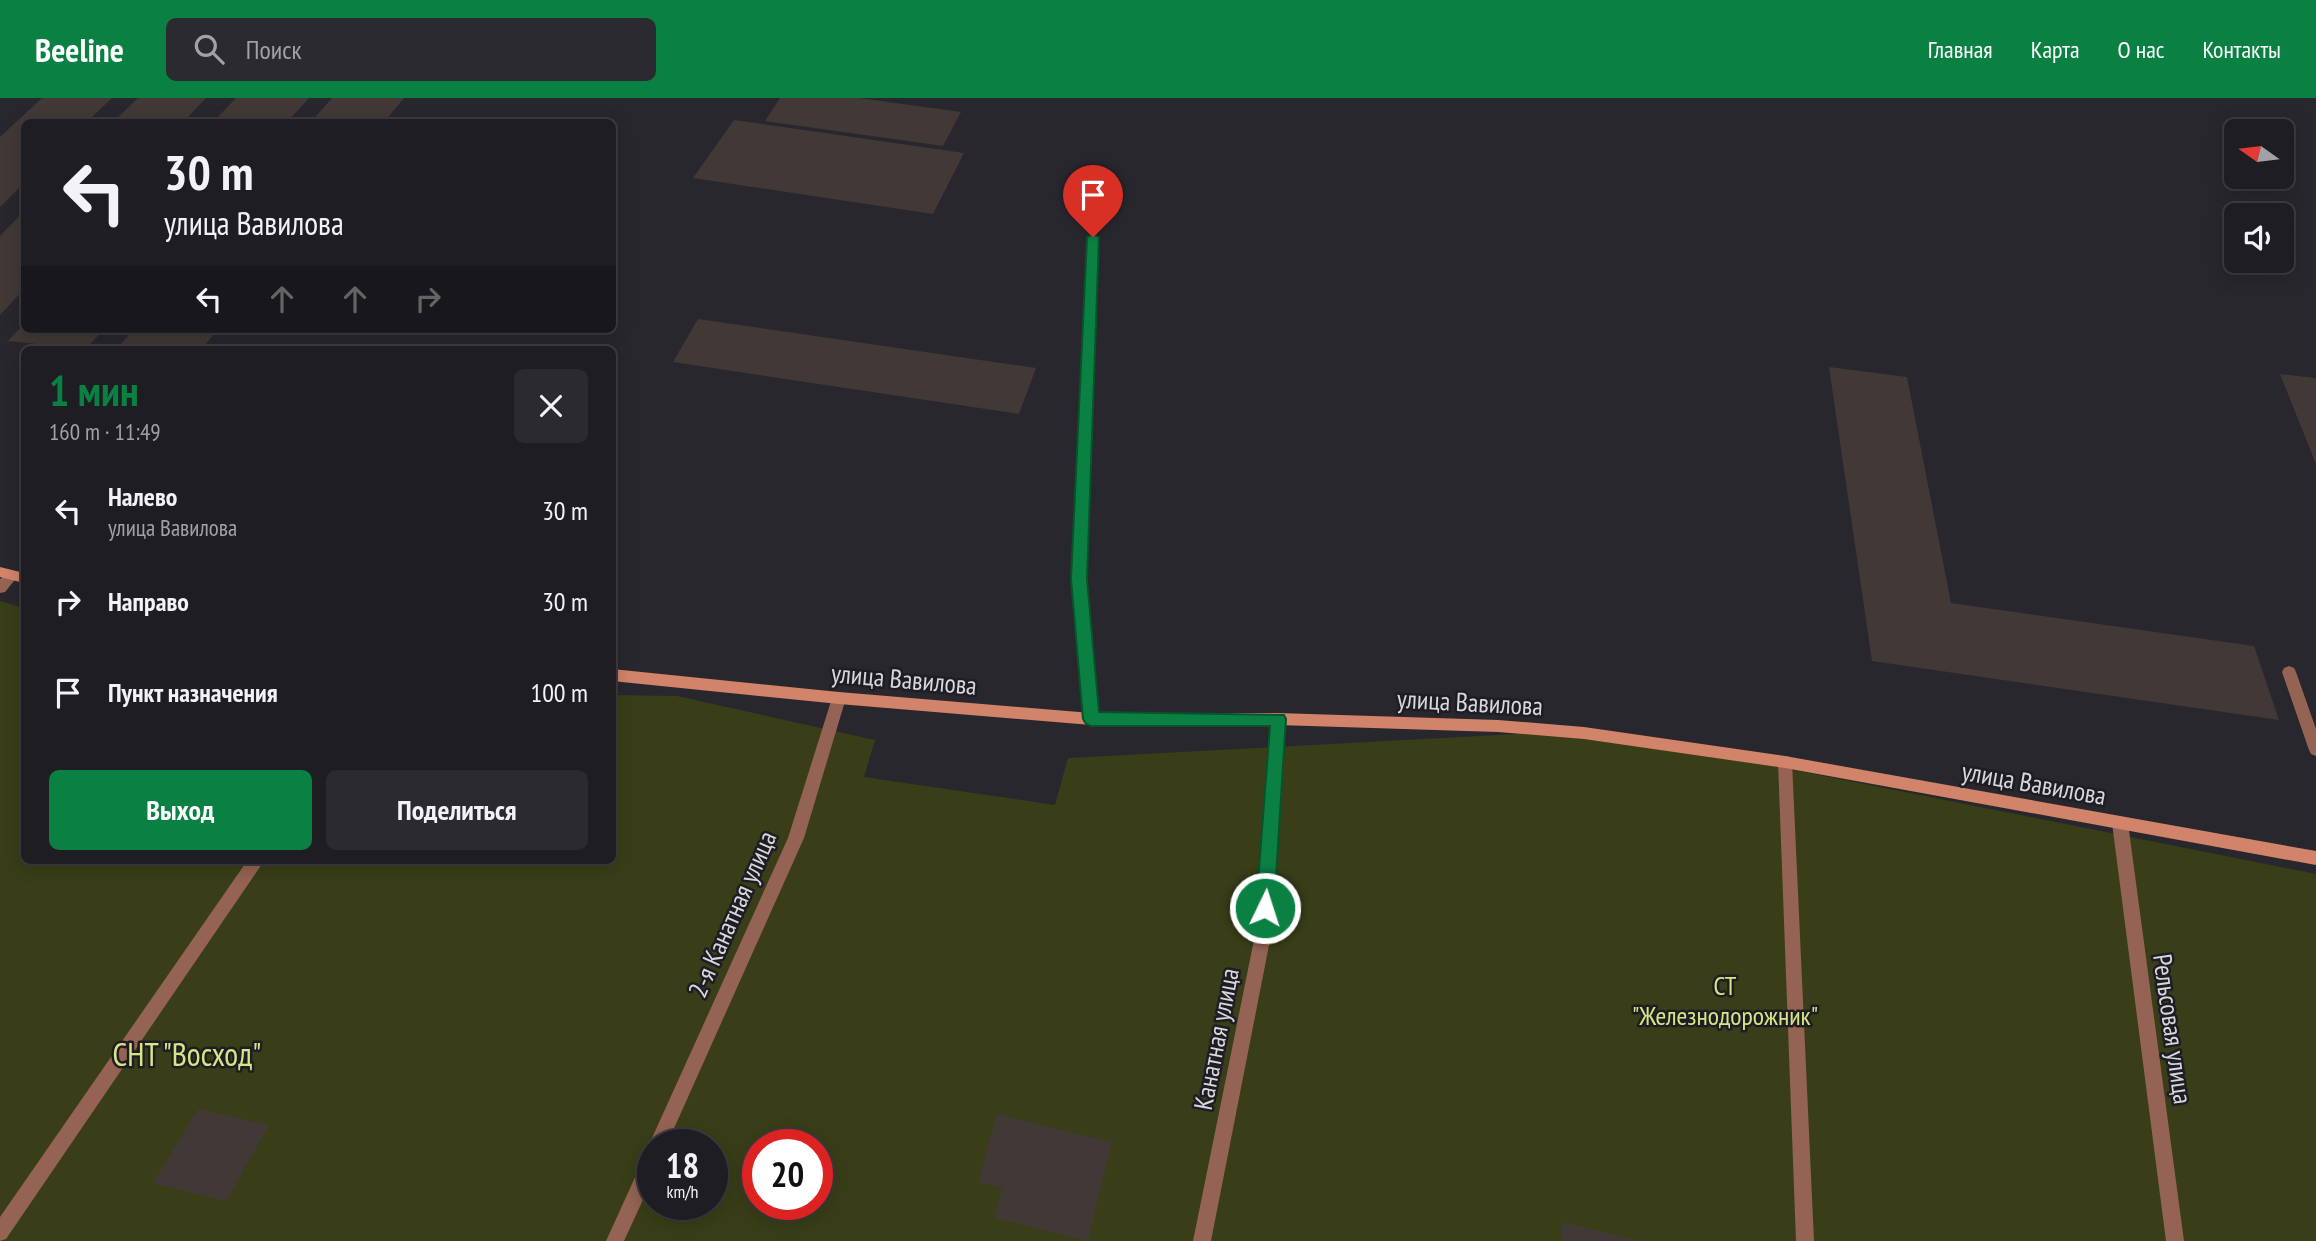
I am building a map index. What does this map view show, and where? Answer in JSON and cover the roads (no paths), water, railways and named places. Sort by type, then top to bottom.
[{"type":"street","points":[[1091,719],[1079,579],[1093,237]]},
{"type":"street","points":[[0,588],[12,575]]},
{"type":"street","points":[[2289,672],[2316,750]]},
{"type":"street","name":"улица Вавилова","points":[[616,675],[839,698],[1091,719],[1278,719],[1498,726],[1584,733],[1785,762],[2316,858]]},
{"type":"street","name":"2-я Канатная улица","points":[[665,1129],[796,838],[839,698]]},
{"type":"street","name":"Канатная улица","points":[[1202,1241],[1263,935],[1278,719]]},
{"type":"street","points":[[1785,762],[1805,1241]]},
{"type":"street","name":"Рельсовая улица","points":[[2120,823],[2175,1241]]},
{"type":"street","points":[[0,1233],[254,864]]},
{"type":"street","points":[[615,1241],[637,1192]]},
{"type":"park label","name":"СТ \"Железнодорожник\"","points":[[1725,1000]]},
{"type":"park label","name":"СНТ \"Восход\"","points":[[187,1054]]}]
